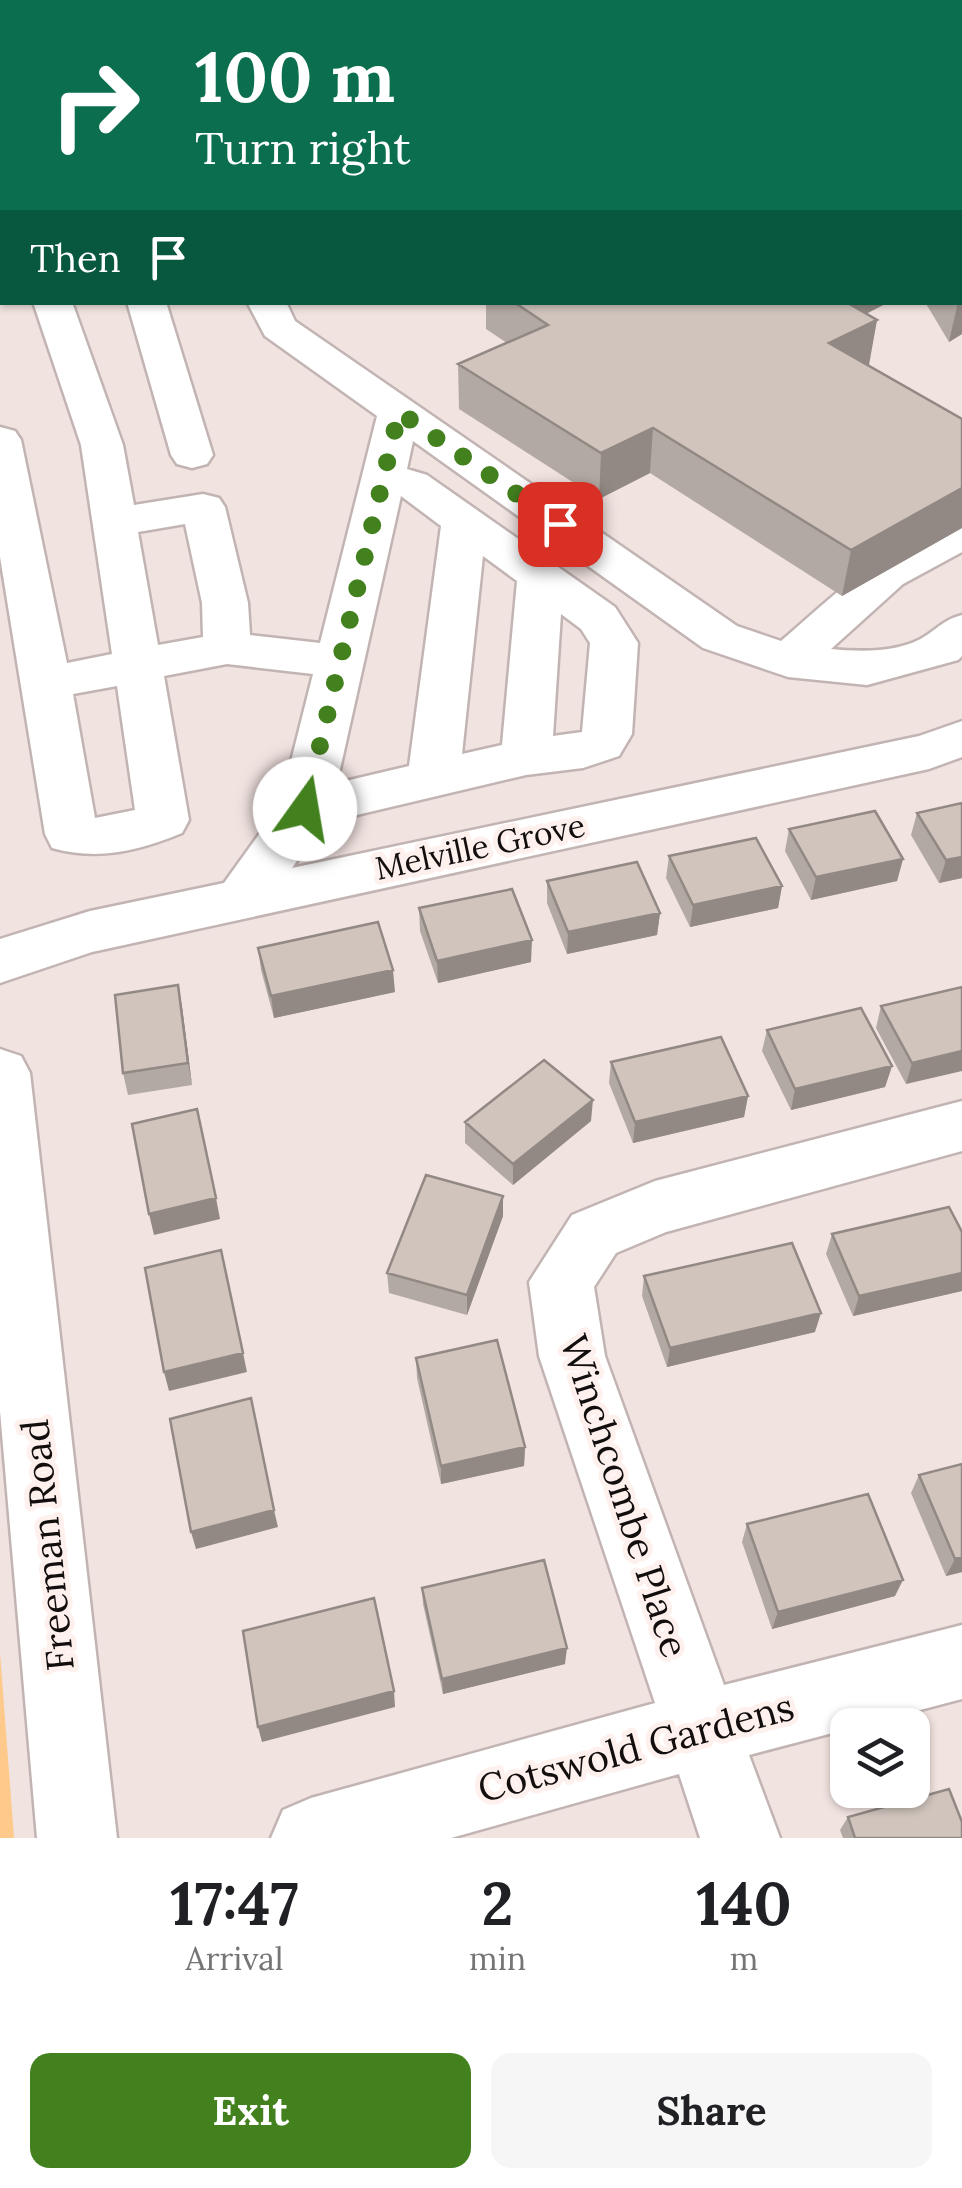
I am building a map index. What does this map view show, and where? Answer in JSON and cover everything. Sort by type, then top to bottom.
[{"type":"street","points":[[0,440],[47,683],[71,834],[90,838],[129,834],[163,820],[102,444],[53,305]]},
{"type":"street","points":[[147,305],[192,455]]},
{"type":"street","points":[[268,305],[279,328],[720,637],[788,661],[867,669],[941,649],[962,630]]},
{"type":"street","points":[[242,898],[305,809],[399,412]]},
{"type":"street","points":[[305,809],[526,757],[583,750],[600,744],[607,734],[614,643],[598,618],[412,484],[382,476]]},
{"type":"street","points":[[114,522],[203,507],[225,603],[226,648]]},
{"type":"street","points":[[432,781],[464,522]]},
{"type":"street","points":[[788,661],[887,574],[962,534]]},
{"type":"street","points":[[526,757],[540,576]]},
{"type":"street","points":[[47,683],[226,648],[339,661]]},
{"type":"street","name":"Melville Grove","points":[[0,961],[90,932],[929,751],[962,738]]},
{"type":"street","name":"Freeman Road","points":[[0,1073],[78,1838]]},
{"type":"street","name":"Winchcombe Place","points":[[740,1838],[572,1356],[561,1282],[594,1234],[655,1208],[962,1126]]},
{"type":"street","name":"Cotswold Gardens","points":[[310,1838],[701,1729],[962,1662]]},
{"type":"shaded area","points":[[0,1652],[14,1838],[0,1838]]},
{"type":"building","points":[[518,305],[851,305],[877,320],[829,343],[962,419],[962,488],[851,550],[653,428],[601,453],[458,364],[548,325]]},
{"type":"building","points":[[962,803],[962,857],[946,860],[917,813]]},
{"type":"building","points":[[875,811],[903,859],[816,877],[789,829]]},
{"type":"building","points":[[756,838],[782,886],[693,905],[669,856]]},
{"type":"building","points":[[637,862],[660,913],[568,932],[547,881]]},
{"type":"building","points":[[512,889],[532,940],[437,961],[419,908]]},
{"type":"building","points":[[378,922],[393,970],[271,996],[258,948]]},
{"type":"building","points":[[178,985],[188,1063],[123,1073],[115,995]]},
{"type":"building","points":[[962,987],[962,1051],[912,1063],[881,1006]]},
{"type":"building","points":[[861,1008],[892,1066],[795,1089],[767,1030]]},
{"type":"building","points":[[721,1037],[748,1096],[635,1122],[611,1062]]},
{"type":"building","points":[[544,1060],[593,1100],[513,1164],[465,1122]]},
{"type":"building","points":[[197,1109],[216,1198],[149,1214],[132,1124]]},
{"type":"building","points":[[426,1175],[503,1196],[467,1295],[387,1273]]},
{"type":"building","points":[[949,1207],[962,1232],[962,1273],[859,1296],[832,1234]]},
{"type":"building","points":[[792,1243],[821,1313],[670,1348],[644,1276]]},
{"type":"building","points":[[221,1250],[243,1353],[164,1372],[145,1268]]},
{"type":"building","points":[[497,1340],[525,1447],[441,1466],[416,1358]]},
{"type":"building","points":[[251,1398],[274,1510],[191,1532],[170,1419]]},
{"type":"building","points":[[962,1464],[962,1557],[955,1559],[919,1475]]},
{"type":"building","points":[[868,1494],[903,1580],[778,1612],[747,1524]]},
{"type":"building","points":[[544,1560],[567,1648],[442,1679],[422,1588]]},
{"type":"building","points":[[374,1598],[394,1691],[258,1727],[243,1631]]},
{"type":"building","points":[[949,1789],[962,1822],[962,1838],[855,1838],[848,1817],[880,1808],[930,1808],[930,1794]]},
{"type":"route","points":[[305,809],[399,412],[560,524]]}]
